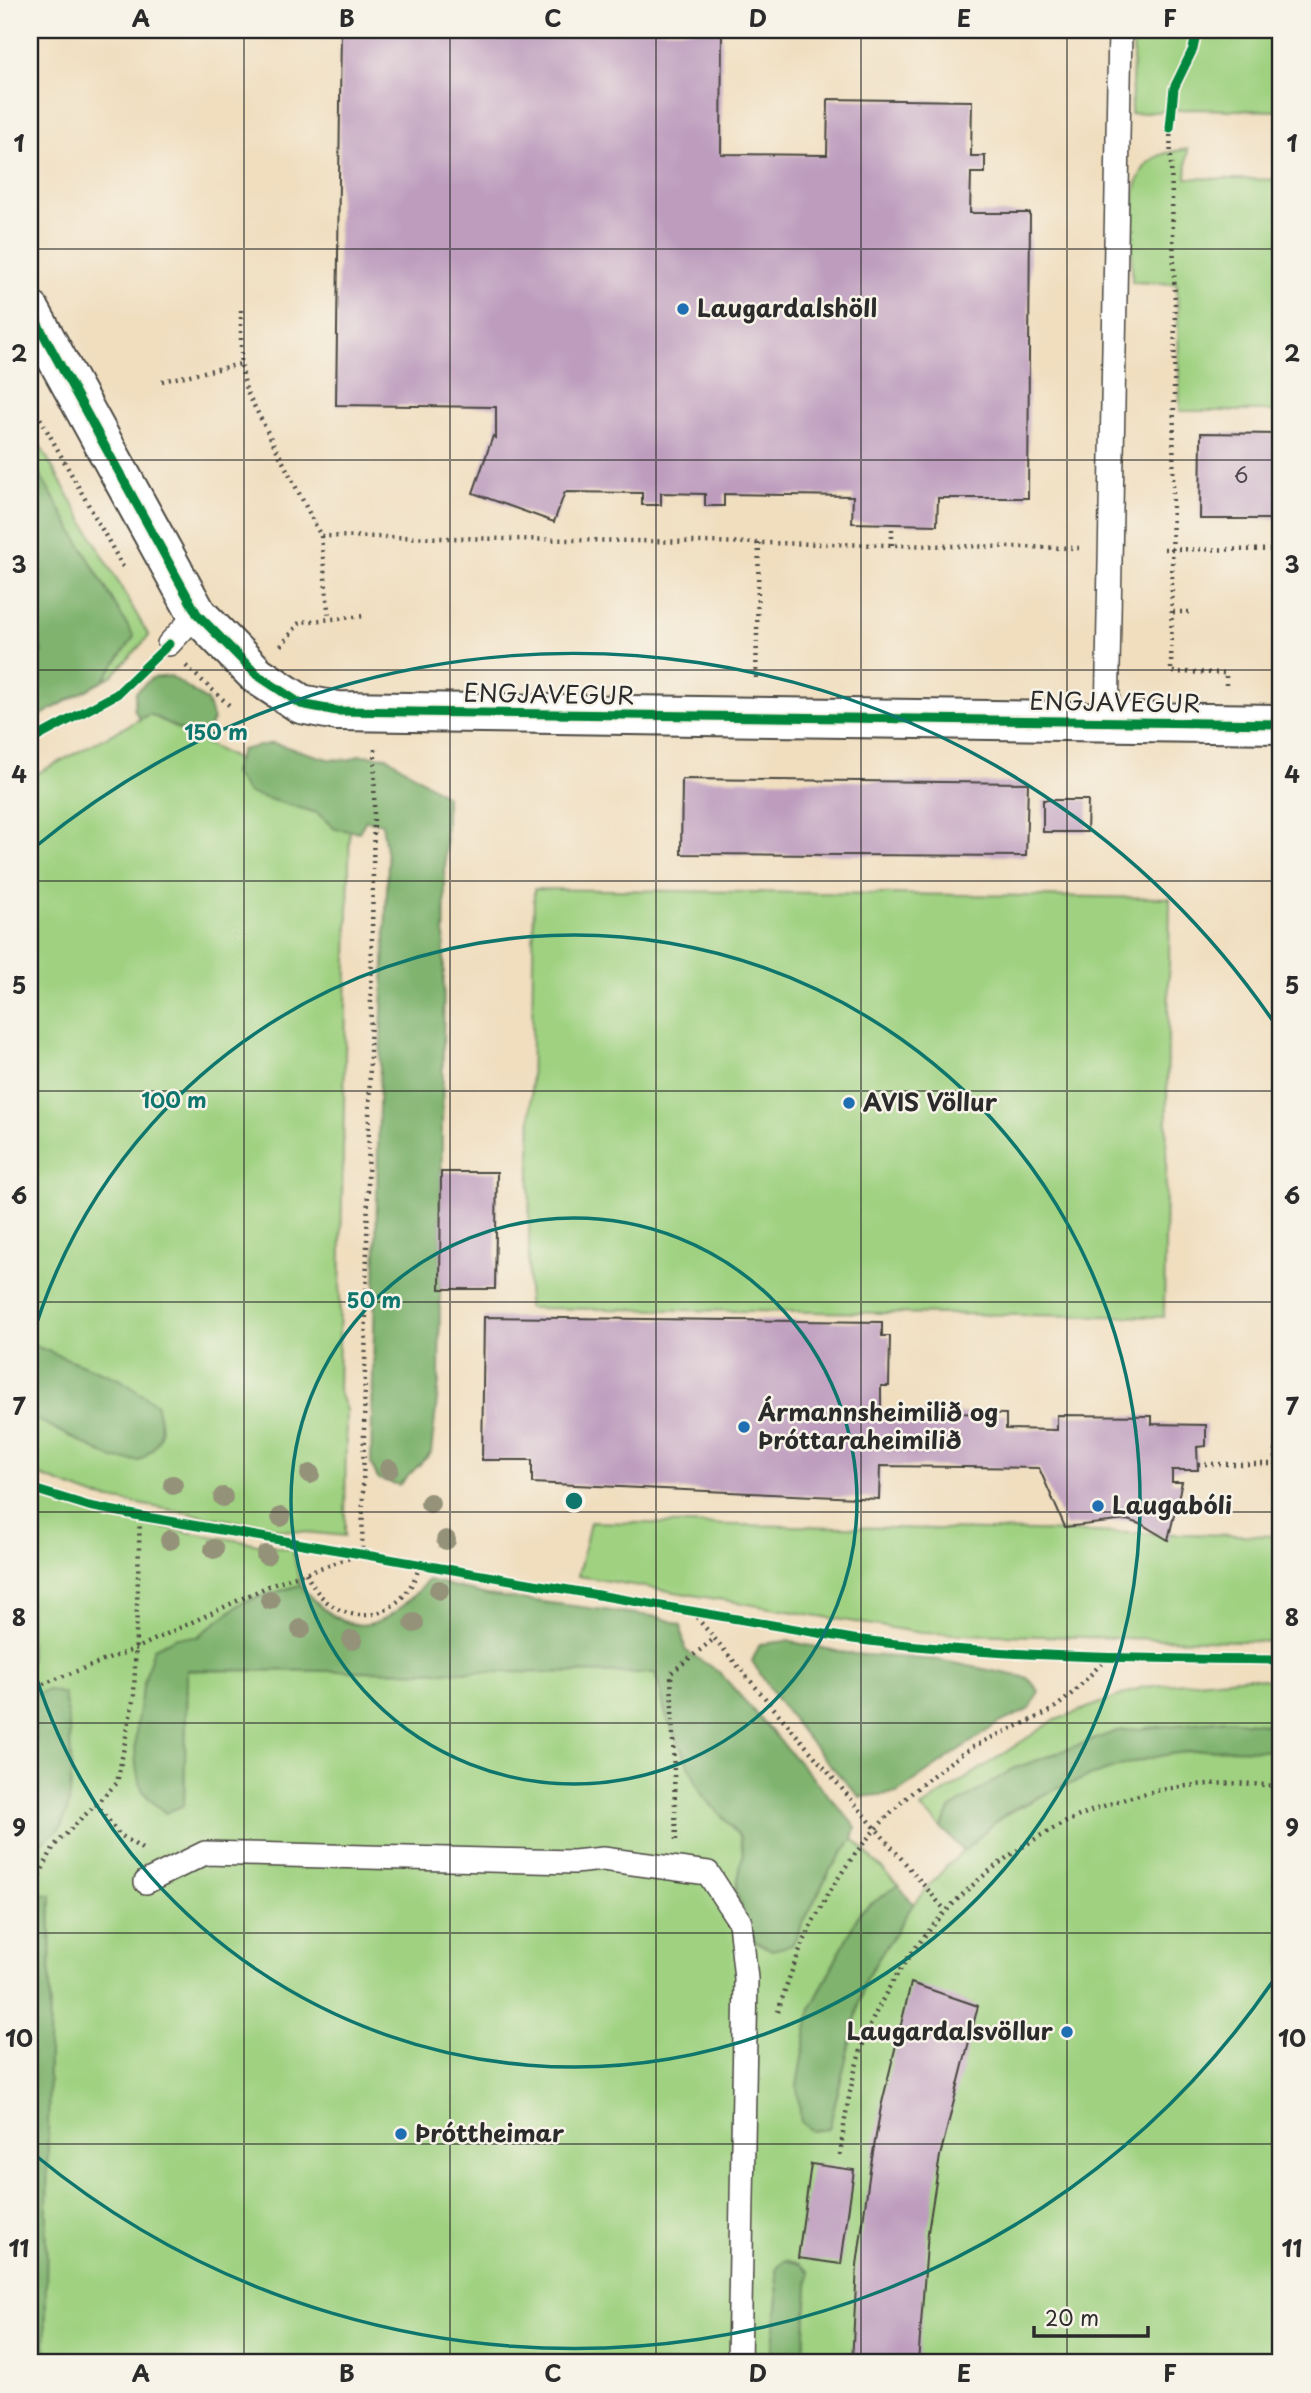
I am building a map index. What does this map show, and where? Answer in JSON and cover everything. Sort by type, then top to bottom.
[{"type":"street","name":"ENGJAVEGUR","points":[[30,310],[197,614],[257,675],[301,704],[337,711],[1107,722],[1280,742]]},
{"type":"lane","points":[[1107,722],[1120,30]]},
{"type":"lane","points":[[169,644],[197,614]]},
{"type":"lane","points":[[146,1882],[205,1853],[574,1862],[603,1859],[708,1873],[740,1922],[747,2006],[739,2363]]},
{"type":"path","points":[[1170,128],[1175,304],[1171,672],[1226,673],[1226,695]]},
{"type":"path","points":[[241,310],[241,365],[246,390],[321,536],[329,619]]},
{"type":"path","points":[[162,381],[241,365]]},
{"type":"path","points":[[892,524],[892,545]]},
{"type":"path","points":[[321,536],[1084,548]]},
{"type":"path","points":[[755,718],[759,542]]},
{"type":"path","points":[[1164,549],[1281,550]]},
{"type":"path","points":[[1173,612],[1192,612]]},
{"type":"path","points":[[1198,1464],[1279,1464],[1280,742]]},
{"type":"path","points":[[30,1689],[136,1648],[275,1583],[362,1554],[375,751]]},
{"type":"path","points":[[30,1894],[54,1846],[117,1783],[134,1696],[140,1516]]},
{"type":"path","points":[[306,1573],[322,1598],[334,1608],[363,1615],[394,1606],[407,1595],[420,1564]]},
{"type":"path","points":[[692,1612],[945,1910]]},
{"type":"path","points":[[670,1869],[678,1830],[671,1673],[715,1638]]},
{"type":"path","points":[[775,2024],[791,1969],[809,1926],[832,1886],[875,1827],[925,1781],[964,1753],[1050,1711],[1107,1658]]},
{"type":"path","points":[[840,2155],[856,2066],[871,2023],[891,1983],[916,1945],[945,1910],[1014,1851],[1052,1828],[1137,1796],[1181,1787],[1227,1784],[1281,1787]]},
{"type":"path","points":[[96,1804],[119,1834]]},
{"type":"green space","points":[[1134,30],[1281,30],[1281,111],[1190,109],[1131,114]]},
{"type":"green space","points":[[1188,149],[1186,178],[1281,180],[1281,411],[1180,411],[1177,284],[1132,282],[1133,204],[1140,175],[1156,157]]},
{"type":"green space","points":[[30,428],[149,636],[113,675],[30,721]]},
{"type":"green space","points":[[30,457],[134,637],[103,681],[30,721],[30,660],[43,652],[30,625]]},
{"type":"green space","points":[[171,676],[207,701],[213,719],[207,734],[196,738],[150,714],[140,719],[134,709],[136,692],[152,678]]},
{"type":"green space","points":[[150,714],[350,819],[338,1390],[346,1410],[345,1536],[282,1530],[94,1496],[30,1472],[30,777]]},
{"type":"green space","points":[[273,743],[328,759],[349,760],[360,755],[387,757],[446,796],[439,1382],[431,1453],[399,1485],[378,1479],[371,1464],[380,1063],[388,863],[382,824],[366,820],[359,832],[335,829],[317,813],[248,793],[233,773],[241,750]]},
{"type":"green space","name":"AVIS Völlur","points":[[534,889],[1170,898],[1164,1317],[528,1308]]},
{"type":"green space","points":[[30,1344],[121,1380],[156,1404],[161,1430],[153,1448],[139,1461],[114,1459],[30,1416]]},
{"type":"green space","points":[[30,1493],[127,1521],[293,1550],[300,1585],[243,1602],[197,1637],[177,1637],[184,1804],[187,1670],[657,1673],[666,1716],[703,1796],[740,1835],[743,1854],[736,1891],[792,1944],[830,1870],[853,1839],[898,1885],[860,1912],[829,2128],[865,1980],[913,1904],[947,1866],[1001,1817],[1047,1793],[1111,1767],[1164,1753],[1227,1747],[1281,1751],[1281,2363],[803,2363],[809,2272],[776,2269],[778,2298],[771,2363],[45,2363],[51,1896],[30,1894]]},
{"type":"green space","points":[[590,1522],[1281,1536],[1281,1642],[921,1633],[578,1576]]},
{"type":"green space","points":[[428,1580],[487,1595],[659,1617],[681,1625],[685,1650],[720,1673],[856,1827],[853,1839],[830,1870],[792,1945],[772,1950],[754,1941],[736,1891],[743,1854],[740,1836],[703,1796],[666,1716],[656,1673],[187,1670],[184,1805],[165,1813],[149,1799],[137,1774],[135,1757],[141,1699],[154,1648],[177,1637],[197,1637],[243,1602],[300,1585],[317,1604],[334,1617],[349,1623],[365,1624],[380,1620],[395,1611]]},
{"type":"green space","points":[[787,1641],[852,1654],[938,1660],[1028,1678],[1039,1691],[1030,1709],[997,1724],[897,1793],[860,1797],[802,1732],[752,1661],[760,1644]]},
{"type":"green space","points":[[1249,1677],[1281,1682],[1281,1726],[1227,1720],[951,1808],[941,1828],[921,1808],[1053,1721],[1143,1687]]},
{"type":"green space","points":[[49,1690],[64,1694],[71,1763],[69,1801],[59,1829],[42,1842],[30,1841],[30,1795],[36,1738],[30,1705],[33,1694]]},
{"type":"green space","points":[[1227,1720],[1281,1726],[1281,1751],[1199,1751],[1125,1764],[1063,1786],[1017,1807],[1000,1818],[964,1851],[941,1828],[951,1808],[1013,1769],[1117,1731]]},
{"type":"green space","points":[[898,1885],[913,1904],[865,1980],[829,2129],[812,2131],[801,2122],[797,2085],[811,2008],[860,1912]]},
{"type":"green space","points":[[30,1894],[51,1895],[45,2363],[30,2363]]},
{"type":"green space","points":[[785,2260],[800,2264],[809,2272],[803,2363],[771,2363],[778,2298],[776,2269]]},
{"type":"building","name":"Laugardalshöll","points":[[341,30],[722,30],[721,154],[827,155],[828,99],[972,101],[971,156],[985,156],[985,173],[971,173],[970,213],[1030,213],[1028,498],[938,498],[937,525],[852,523],[853,496],[724,494],[724,506],[705,506],[705,494],[661,493],[661,505],[642,505],[642,493],[565,492],[554,522],[473,493],[493,436],[496,438],[496,407],[336,405]]},
{"type":"building","points":[[1201,433],[1281,434],[1281,519],[1200,519]]},
{"type":"building","points":[[682,779],[1028,783],[1026,856],[681,854]]},
{"type":"building","points":[[1043,800],[1088,800],[1087,832],[1043,832]]},
{"type":"building","points":[[441,1172],[497,1172],[495,1289],[440,1289]]},
{"type":"building","name":"Ármannsheimilið og Þróttaraheimilið","points":[[484,1317],[882,1322],[882,1336],[890,1336],[889,1386],[881,1386],[881,1412],[1006,1414],[1006,1429],[1057,1430],[1057,1415],[1152,1416],[1152,1424],[1206,1425],[1206,1446],[1197,1447],[1198,1470],[1172,1470],[1172,1482],[1182,1482],[1168,1540],[1143,1525],[1127,1520],[1065,1527],[1039,1468],[880,1466],[879,1499],[532,1483],[532,1460],[482,1460]]},
{"type":"building","points":[[911,1983],[978,2006],[940,2156],[928,2232],[918,2363],[852,2363],[857,2265],[870,2170],[881,2107]]},
{"type":"building","points":[[811,2164],[854,2170],[841,2264],[798,2258]]},
{"type":"cycle path","points":[[1170,128],[1174,88],[1193,49],[1197,30]]},
{"type":"cycle path","points":[[30,310],[197,614],[257,675],[301,704],[337,711],[1281,724]]},
{"type":"cycle path","points":[[30,741],[117,694],[169,644]]},
{"type":"cycle path","points":[[30,1488],[89,1506],[140,1516],[853,1639],[1014,1653],[1120,1658],[1281,1660]]},
{"type":"place","name":"Laugardalshöll","points":[[683,309]]},
{"type":"place","name":"AVIS Völlur","points":[[849,1103]]},
{"type":"place","name":"Ármannsheimilið og Þróttaraheimilið","points":[[744,1427]]},
{"type":"place","name":"Laugabóli","points":[[1098,1506]]},
{"type":"place","name":"Laugardalsvöllur","points":[[1067,2032]]},
{"type":"place","name":"Þróttheimar","points":[[401,2134]]}]
